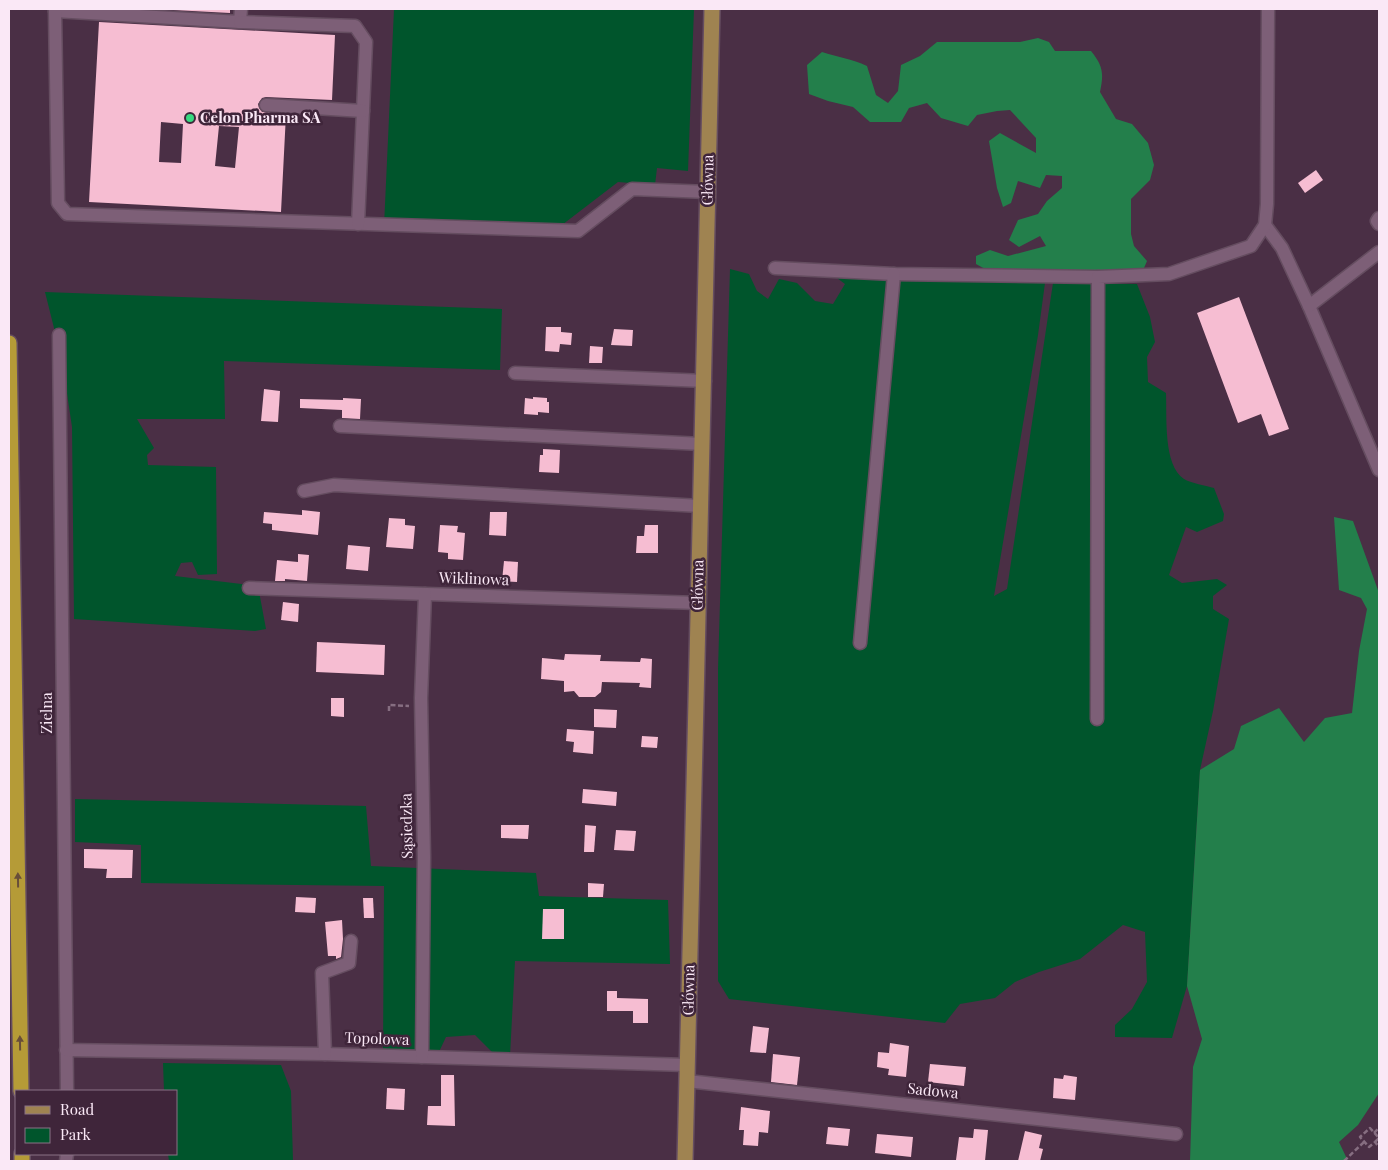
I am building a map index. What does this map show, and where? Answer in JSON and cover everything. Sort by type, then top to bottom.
[{"type":"highway","points":[[9,343],[21,1090]]},
{"type":"main road","name":"Główna","points":[[685,1161],[700,506],[705,382],[712,9]]},
{"type":"street","points":[[240,22],[241,9]]},
{"type":"street","points":[[775,268],[894,274],[1098,277],[1169,274],[1251,246],[1265,225],[1267,204],[1268,9]]},
{"type":"street","points":[[358,224],[366,42],[355,26],[240,22],[55,10],[58,203],[67,214],[358,224],[578,231],[632,189],[708,192]]},
{"type":"street","points":[[266,105],[363,111]]},
{"type":"street","points":[[1379,218],[1377,220],[1379,224]]},
{"type":"street","points":[[1265,225],[1282,248],[1309,306],[1379,470]]},
{"type":"street","points":[[1309,306],[1379,252]]},
{"type":"street","points":[[860,642],[894,274]]},
{"type":"street","points":[[1097,719],[1098,277]]},
{"type":"street","name":"Zielna","points":[[59,335],[67,1090]]},
{"type":"street","points":[[515,373],[705,382]]},
{"type":"street","points":[[340,426],[702,444]]},
{"type":"street","points":[[304,491],[334,485],[700,506]]},
{"type":"street","name":"Wiklinowa","points":[[249,588],[698,603]]},
{"type":"street","name":"Sąsiedzka","points":[[422,1057],[424,857],[421,698],[425,594]]},
{"type":"street","points":[[325,1054],[322,973],[349,963],[351,941]]},
{"type":"street","name":"Topolowa","points":[[66,1050],[325,1054],[687,1065]]},
{"type":"street","name":"Sadowa","points":[[687,1081],[1176,1134]]},
{"type":"path","points":[[389,711],[389,705],[409,706]]},
{"type":"path","points":[[1370,1128],[1374,1133],[1379,1138],[1369,1148],[1360,1137],[1370,1128]]},
{"type":"path","points":[[1374,1133],[1379,1128]]},
{"type":"path","points":[[1344,1161],[1364,1142]]},
{"type":"path","points":[[1375,1142],[1379,1147]]},
{"type":"green space","points":[[394,9],[694,9],[688,171],[657,168],[655,185],[618,182],[558,228],[384,226]]},
{"type":"green space","points":[[1038,38],[1049,42],[1055,51],[1091,51],[1102,70],[1100,92],[1116,119],[1132,124],[1148,143],[1154,165],[1150,180],[1131,199],[1131,234],[1134,246],[1147,261],[1144,268],[1126,271],[985,269],[976,264],[976,256],[990,250],[1008,256],[1046,246],[1040,236],[1019,247],[1009,240],[1018,220],[1038,214],[1047,201],[1062,188],[1062,176],[1046,175],[1040,188],[1018,181],[1011,203],[1003,207],[997,188],[989,141],[1000,133],[1036,153],[1036,138],[1010,110],[977,115],[968,126],[941,118],[927,103],[909,108],[901,122],[870,122],[853,107],[809,94],[807,65],[822,52],[867,66],[876,95],[888,103],[898,91],[901,65],[920,56],[937,42],[1020,42]]},
{"type":"green space","points":[[730,269],[749,274],[757,291],[768,299],[779,279],[797,283],[815,301],[833,304],[845,284],[833,275],[881,279],[1045,283],[994,596],[1007,589],[1053,283],[1137,284],[1150,317],[1155,342],[1147,357],[1148,382],[1166,393],[1169,452],[1172,463],[1184,479],[1214,488],[1224,514],[1223,521],[1197,532],[1186,527],[1169,575],[1182,583],[1217,579],[1227,585],[1213,596],[1213,609],[1229,619],[1213,711],[1200,770],[1187,986],[1172,1038],[1115,1037],[1115,1025],[1132,1009],[1147,982],[1145,932],[1123,925],[1080,959],[1015,982],[995,998],[960,1004],[945,1023],[729,999],[718,981],[718,669]]},
{"type":"green space","points":[[45,292],[502,309],[500,370],[224,361],[225,419],[137,419],[154,448],[147,455],[148,465],[216,467],[217,574],[198,575],[192,562],[181,563],[175,576],[258,586],[266,629],[255,631],[74,619],[72,427],[62,360]]},
{"type":"green space","points":[[1334,517],[1353,521],[1379,593],[1379,1093],[1358,1125],[1339,1142],[1348,1161],[1190,1161],[1193,1067],[1202,1039],[1187,986],[1200,770],[1234,749],[1241,726],[1279,708],[1304,742],[1325,718],[1352,713],[1359,651],[1367,609],[1361,598],[1339,590]]},
{"type":"green space","points":[[75,799],[366,806],[371,866],[536,873],[539,896],[668,900],[670,964],[515,961],[510,1056],[496,1056],[475,1035],[446,1037],[438,1054],[383,1053],[384,886],[141,883],[141,845],[75,842]]},
{"type":"green space","points":[[163,1063],[281,1065],[291,1091],[293,1161],[169,1161],[168,1155],[178,1155],[178,1090],[164,1090]]},
{"type":"building","points":[[154,9],[230,9],[230,13]]},
{"type":"building","name":"Celon Pharma SA","points":[[99,22],[335,35],[332,100],[266,97],[262,98],[258,104],[262,112],[286,114],[281,212],[89,202]],"holes":[[[161,122],[183,124],[181,163],[159,162]],[[219,126],[239,127],[235,168],[215,166]]]},
{"type":"building","points":[[1316,170],[1323,180],[1305,193],[1298,183]]},
{"type":"building","points":[[1239,297],[1289,429],[1269,436],[1261,414],[1238,423],[1197,313]]},
{"type":"building","points":[[546,327],[561,327],[561,332],[572,333],[571,345],[560,344],[559,352],[545,351]]},
{"type":"building","points":[[614,329],[633,330],[632,346],[611,345]]},
{"type":"building","points":[[590,346],[603,347],[602,363],[589,363]]},
{"type":"building","points":[[264,389],[280,391],[278,422],[261,421]]},
{"type":"building","points":[[533,397],[547,398],[549,413],[538,412],[538,415],[524,414],[525,398],[533,399]]},
{"type":"building","points":[[343,398],[361,399],[360,419],[342,418],[342,410],[300,408],[300,399],[343,400]]},
{"type":"building","points":[[543,449],[560,450],[559,473],[539,472],[540,455],[543,455]]},
{"type":"building","points":[[302,510],[320,512],[318,535],[272,530],[272,524],[263,523],[264,512],[302,515]]},
{"type":"building","points":[[490,512],[507,512],[506,536],[489,535]]},
{"type":"building","points":[[389,518],[405,519],[405,525],[415,526],[413,549],[386,547]]},
{"type":"building","points":[[440,525],[458,526],[457,532],[465,533],[463,560],[448,559],[448,553],[438,552]]},
{"type":"building","points":[[645,525],[658,525],[658,553],[636,553],[637,536],[644,536]]},
{"type":"building","points":[[348,545],[370,547],[368,571],[346,569]]},
{"type":"building","points":[[298,554],[309,555],[307,581],[285,579],[285,581],[275,581],[277,560],[298,562]]},
{"type":"building","points":[[504,561],[518,562],[517,582],[502,581]]},
{"type":"building","points":[[283,602],[299,604],[298,622],[281,620]]},
{"type":"building","points":[[317,642],[385,645],[384,675],[316,672]]},
{"type":"building","points":[[565,654],[601,655],[600,661],[640,662],[641,658],[652,659],[651,688],[639,687],[640,683],[602,682],[601,692],[595,697],[579,697],[574,691],[564,692],[564,681],[541,679],[542,658],[564,660]]},
{"type":"building","points":[[331,698],[344,698],[344,717],[331,716]]},
{"type":"building","points":[[594,709],[617,710],[616,728],[594,727]]},
{"type":"building","points":[[567,729],[594,731],[593,754],[573,752],[574,742],[566,741]]},
{"type":"building","points":[[642,736],[658,737],[657,748],[641,747]]},
{"type":"building","points":[[583,789],[617,792],[616,806],[582,803]]},
{"type":"building","points":[[501,825],[529,825],[528,839],[501,838]]},
{"type":"building","points":[[585,825],[596,826],[594,852],[584,852]]},
{"type":"building","points":[[616,830],[636,831],[634,851],[614,850]]},
{"type":"building","points":[[84,849],[133,850],[132,878],[106,878],[107,869],[84,868]]},
{"type":"building","points":[[588,883],[604,884],[603,897],[588,897]]},
{"type":"building","points":[[296,897],[316,898],[315,913],[295,912]]},
{"type":"building","points":[[363,898],[373,898],[374,918],[364,918]]},
{"type":"building","points":[[543,909],[564,909],[564,939],[542,939]]},
{"type":"building","points":[[342,920],[343,939],[341,957],[336,959],[336,956],[328,956],[325,922]]},
{"type":"building","points":[[607,991],[617,991],[617,998],[648,999],[648,1023],[633,1023],[633,1011],[607,1011]]},
{"type":"building","points":[[753,1026],[769,1028],[766,1053],[750,1052]]},
{"type":"building","points":[[890,1043],[909,1046],[906,1077],[888,1075],[889,1069],[877,1067],[878,1052],[889,1053]]},
{"type":"building","points":[[773,1054],[800,1057],[797,1085],[771,1082]]},
{"type":"building","points":[[930,1064],[966,1067],[964,1086],[928,1082]]},
{"type":"building","points":[[441,1075],[454,1075],[455,1126],[427,1125],[428,1106],[441,1106]]},
{"type":"building","points":[[1064,1075],[1077,1077],[1075,1100],[1053,1098],[1054,1078],[1063,1079]]},
{"type":"building","points":[[387,1088],[405,1089],[404,1110],[386,1109]]},
{"type":"building","points":[[741,1107],[770,1111],[768,1133],[759,1132],[758,1146],[743,1145],[744,1130],[739,1130]]},
{"type":"building","points":[[828,1127],[850,1129],[848,1146],[826,1144]]},
{"type":"building","points":[[974,1129],[988,1130],[985,1161],[956,1160],[959,1137],[973,1138]]},
{"type":"building","points":[[1025,1131],[1042,1135],[1039,1148],[1043,1149],[1040,1161],[1018,1161]]},
{"type":"building","points":[[877,1134],[913,1137],[911,1157],[875,1153]]},
{"type":"place","name":"Celon Pharma SA","points":[[190,118]]}]
